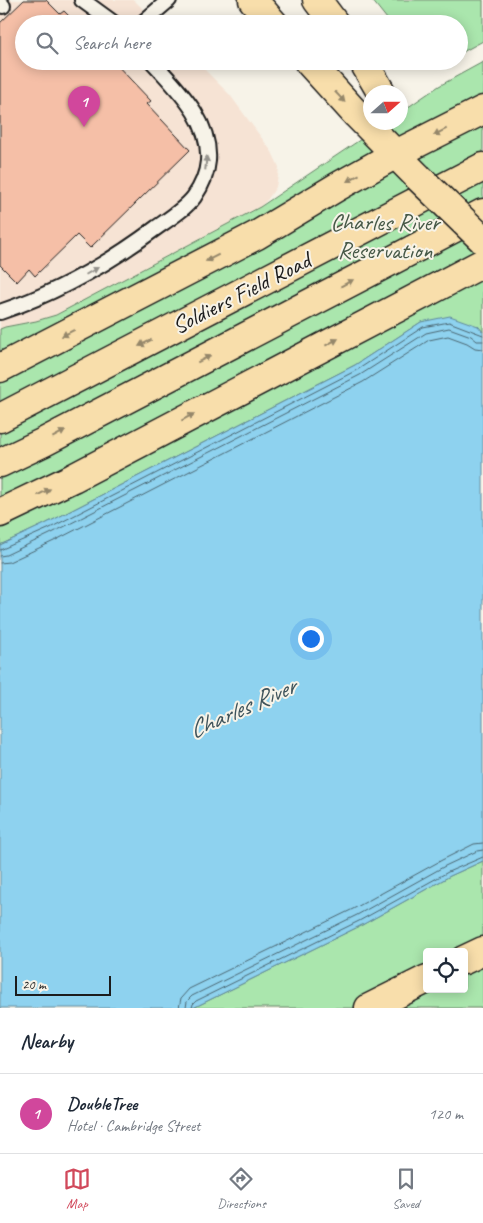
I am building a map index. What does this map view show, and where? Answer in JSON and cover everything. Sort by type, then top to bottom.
[{"type":"main road","points":[[253,0],[266,15]]},
{"type":"main road","points":[[317,0],[328,15]]},
{"type":"main road","points":[[316,70],[357,115],[483,240]]},
{"type":"main road","points":[[368,70],[377,85]]},
{"type":"main road","points":[[0,368],[257,235],[396,154],[483,110]]},
{"type":"main road","points":[[393,130],[396,154]]},
{"type":"main road","name":"Soldiers Field Road","points":[[0,418],[483,167]]},
{"type":"main road","name":"Soldiers Field Road","points":[[0,463],[44,442],[483,213]]},
{"type":"main road","points":[[0,513],[73,478],[483,263]]},
{"type":"main road","points":[[468,958],[483,951]]},
{"type":"main road","points":[[368,1008],[423,981]]},
{"type":"lane","points":[[82,0],[103,15]]},
{"type":"lane","points":[[151,15],[168,0]]},
{"type":"lane","points":[[0,312],[69,284],[125,252],[179,211],[194,196],[204,178],[208,161],[201,124],[190,106],[160,70]]},
{"type":"shaded area","points":[[0,0],[134,0],[149,15],[15,15],[15,70],[205,70],[230,95],[272,152],[279,167],[276,187],[260,207],[56,315],[0,329]]},
{"type":"green space","points":[[372,0],[483,0],[483,41],[468,49],[468,15],[384,15]]},
{"type":"green space","name":"Charles River Reservation","points":[[483,62],[483,332],[478,326],[421,322],[355,365],[45,524],[0,545],[0,329],[56,315],[260,207],[375,130],[408,130],[408,107],[439,86]]},
{"type":"green space","points":[[483,861],[483,1008],[193,1008],[362,925],[450,876]]},
{"type":"water","name":"Charles River","points":[[450,316],[478,326],[483,332],[483,861],[450,876],[362,925],[193,1008],[0,1008],[0,545],[45,524],[355,365],[421,322]]},
{"type":"building","points":[[24,0],[46,0],[60,14],[64,11],[68,15],[15,15],[15,70],[122,70],[151,101],[147,104],[190,150],[90,248],[77,235],[35,276],[29,269],[17,282],[0,265],[0,23]]},
{"type":"place","name":"DoubleTree","points":[[84,127]]}]
